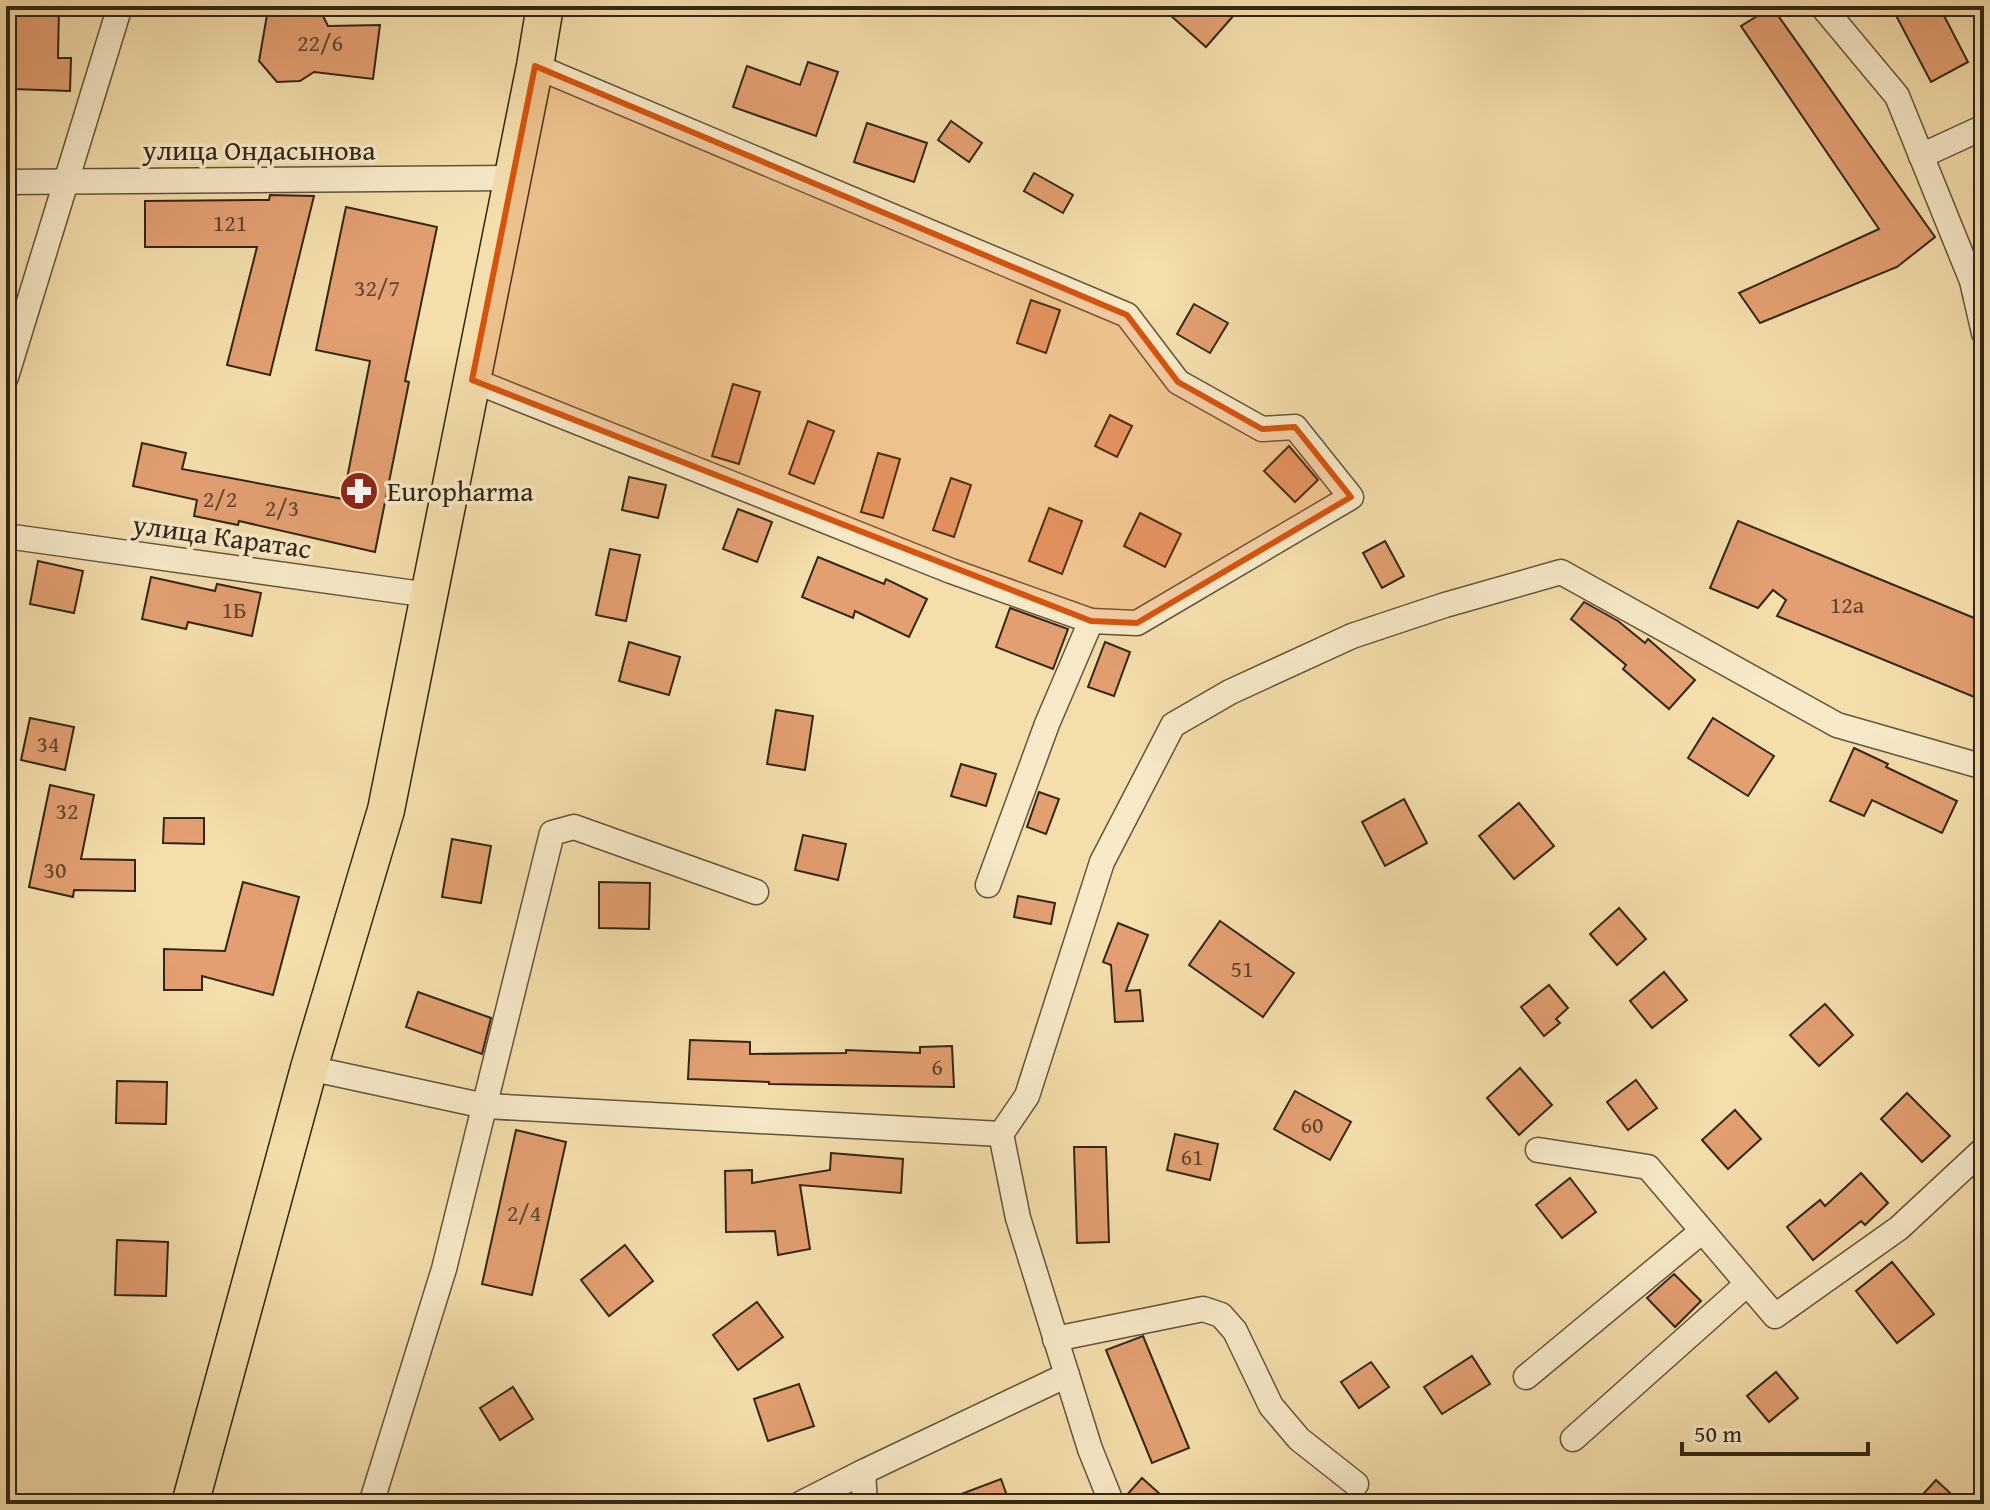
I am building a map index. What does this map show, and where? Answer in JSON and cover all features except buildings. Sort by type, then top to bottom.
[{"type":"highway","points":[[190,1504],[309,1068],[386,810],[545,6]]},
{"type":"street","points":[[6,377],[120,6]]},
{"type":"street","points":[[1822,6],[1897,96],[1972,281],[1984,333]]},
{"type":"street","points":[[472,380],[951,571],[1091,621],[1137,623],[1351,497],[1295,427],[1262,429],[1178,382],[1127,315],[535,66]]},
{"type":"street","points":[[1921,156],[1984,127]]},
{"type":"street","name":"улица Ондасынова","points":[[6,182],[513,178]]},
{"type":"street","name":"улица Каратас","points":[[6,536],[429,595]]},
{"type":"street","points":[[1112,1504],[1090,1449],[1018,1218],[1001,1134],[1027,1096],[1102,862],[1173,725],[1230,692],[1352,636],[1445,605],[1561,572],[1837,725],[1984,767]]},
{"type":"street","points":[[988,885],[1047,724],[1091,621]]},
{"type":"street","points":[[371,1504],[444,1269],[552,833],[574,827],[756,892]]},
{"type":"street","points":[[309,1068],[485,1106],[1001,1134]]},
{"type":"street","points":[[1538,1150],[1648,1167],[1775,1316],[1899,1228],[1984,1149]]},
{"type":"street","points":[[1526,1377],[1701,1232]]},
{"type":"street","points":[[1573,1439],[1747,1284]]},
{"type":"street","points":[[1055,1339],[1203,1309],[1221,1315],[1235,1331],[1271,1406],[1299,1439],[1356,1484]]},
{"type":"street","points":[[800,1504],[1067,1375]]},
{"type":"street","points":[[863,1472],[865,1504]]},
{"type":"highlighted area","points":[[535,66],[1127,315],[1178,382],[1262,429],[1295,427],[1351,497],[1137,623],[1091,621],[472,380]]},
{"type":"place","name":"Europharma","points":[[359,491]]}]
